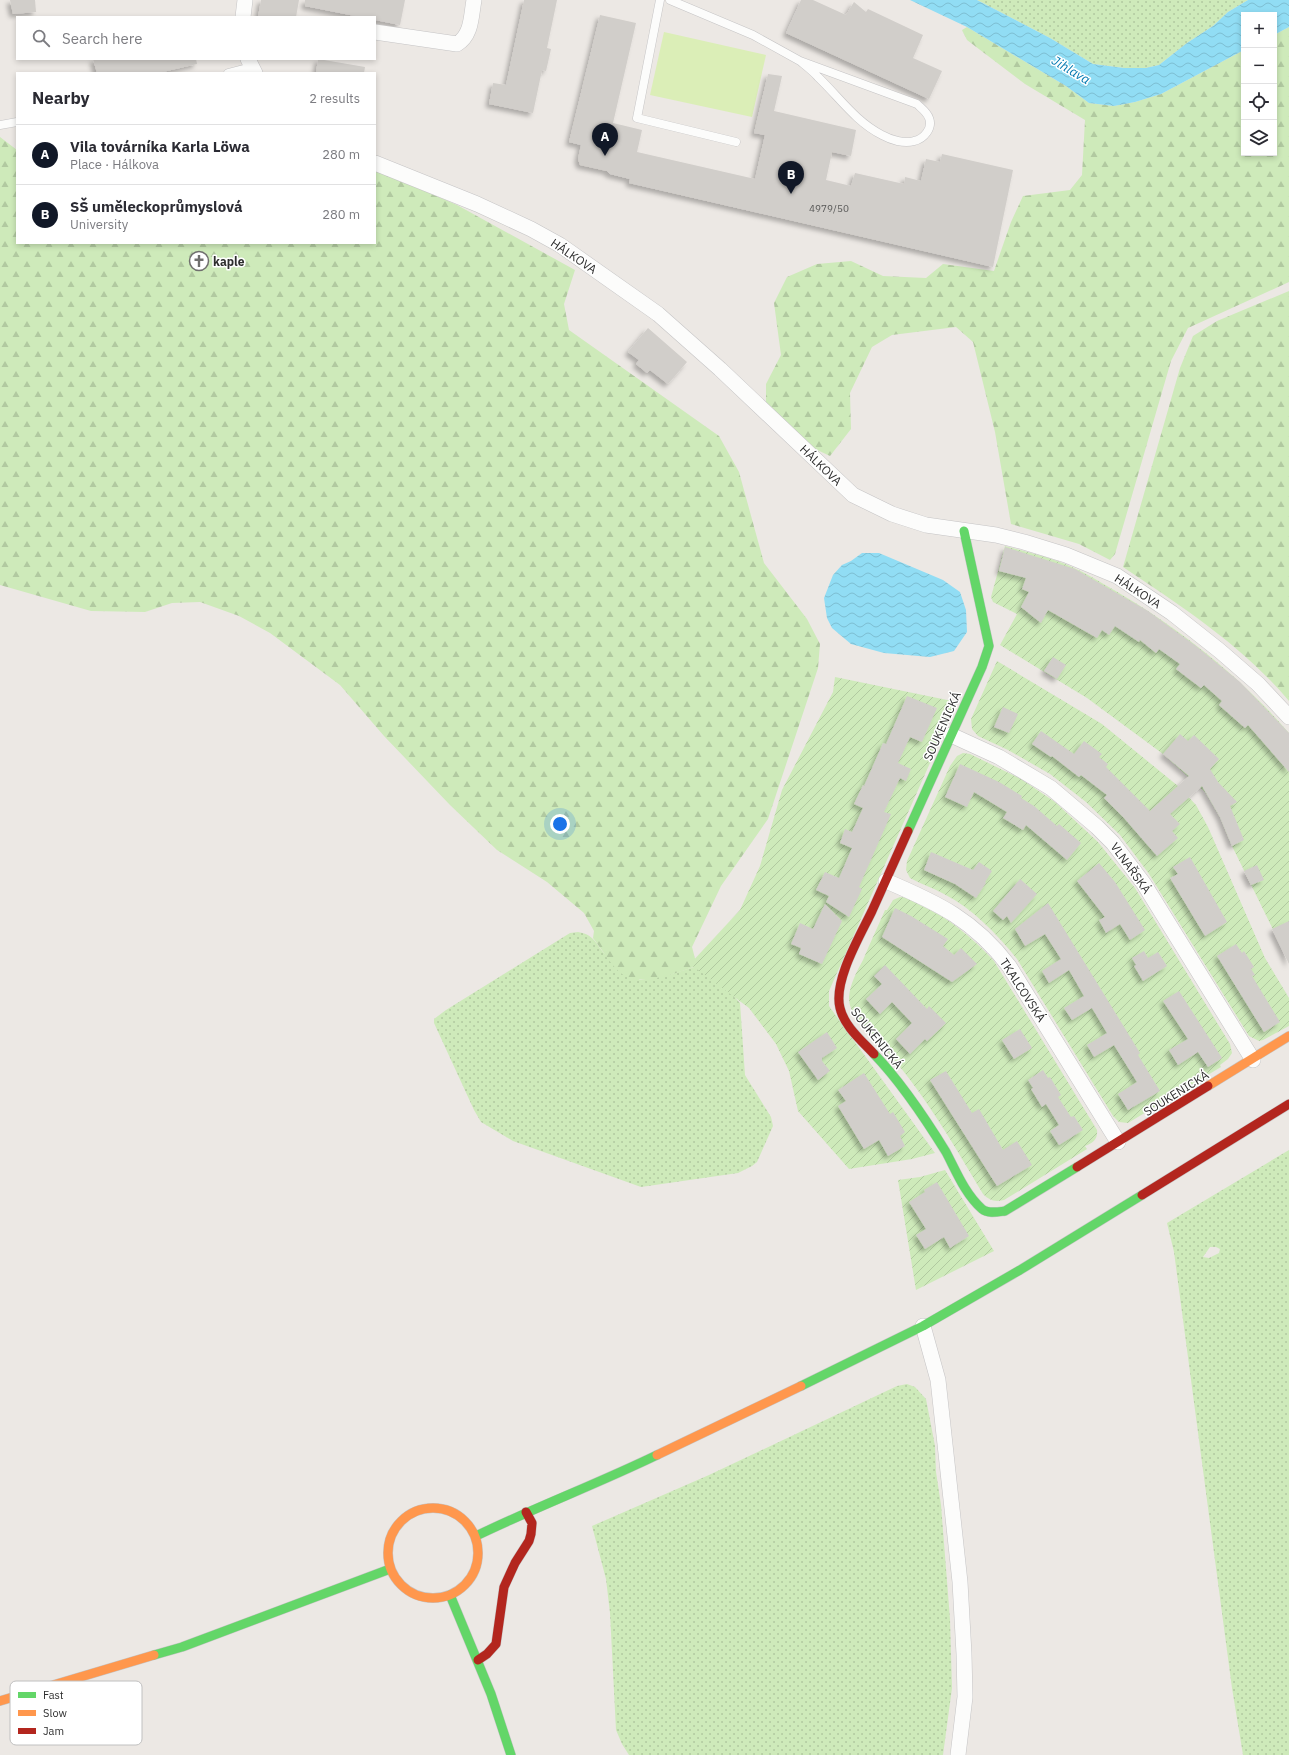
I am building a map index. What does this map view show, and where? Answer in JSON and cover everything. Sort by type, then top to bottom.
[{"type":"main road","name":"SOUKENICKÁ","points":[[964,531],[989,646],[982,667],[847,966],[839,997],[840,1010],[845,1021],[903,1089],[941,1144],[975,1202],[984,1211],[993,1213],[1005,1211],[1289,1036]]},
{"type":"main road","points":[[476,1536],[526,1512],[605,1480],[756,1408],[922,1326],[1020,1270],[1289,1104]]},
{"type":"main road","points":[[436,1507],[448,1510],[460,1516],[469,1524],[476,1536],[479,1550],[477,1564],[472,1577],[462,1588],[450,1595],[438,1598],[426,1598],[414,1594],[400,1584],[390,1569],[388,1543],[393,1531],[400,1521],[411,1513],[423,1508],[436,1507]]},
{"type":"main road","points":[[478,1660],[487,1654],[496,1644],[504,1587],[515,1563],[529,1541],[531,1534],[532,1523],[526,1512]]},
{"type":"main road","points":[[67,1681],[182,1647],[390,1569]]},
{"type":"main road","points":[[450,1595],[478,1660],[501,1721],[511,1755]]},
{"type":"main road","points":[[0,1701],[10,1698]]},
{"type":"street","points":[[244,16],[245,0]]},
{"type":"street","points":[[376,32],[457,44],[463,41],[468,34],[474,0]]},
{"type":"street","name":"HÁLKOVA","points":[[376,163],[477,204],[531,229],[560,245],[658,314],[720,369],[853,495],[892,514],[926,525],[996,535],[1024,542],[1066,555],[1117,576],[1172,613],[1220,650],[1258,684],[1289,717]]},
{"type":"street","name":"VLNAŘSKÁ","points":[[951,736],[999,756],[1051,788],[1097,827],[1113,843],[1144,884],[1252,1060]]},
{"type":"street","name":"TKALCOVSKÁ","points":[[886,881],[926,898],[953,913],[985,938],[999,953],[1009,966],[1118,1142]]},
{"type":"street","points":[[922,1326],[938,1380],[960,1582],[965,1697],[958,1755]]},
{"type":"lane","points":[[660,0],[637,118],[736,142]]},
{"type":"lane","points":[[670,0],[753,35],[800,61],[917,104],[929,118],[930,125],[928,131],[923,137],[914,141],[894,141],[881,135],[869,128],[847,108],[818,76],[800,61]]},
{"type":"lane","points":[[231,72],[252,66]]},
{"type":"lane","points":[[0,125],[16,122]]},
{"type":"green space","points":[[977,0],[1248,0],[1228,12],[1213,26],[1187,43],[1159,65],[1146,68],[1124,68],[1093,64],[1050,38]]},
{"type":"green space","points":[[967,27],[1066,86],[1089,103],[1114,106],[1135,102],[1161,94],[1241,52],[1241,156],[1277,156],[1277,33],[1289,27],[1289,282],[1188,328],[1171,361],[1115,554],[1110,560],[1079,544],[1011,524],[995,432],[973,342],[956,327],[892,335],[872,347],[850,393],[851,429],[830,456],[781,433],[766,410],[766,384],[781,355],[774,303],[787,277],[817,264],[851,261],[883,276],[926,278],[943,264],[994,271],[1011,222],[1023,196],[1070,190],[1082,175],[1085,120],[1025,84],[967,40],[962,30]]},
{"type":"green space","points":[[664,32],[766,55],[752,117],[650,95]]},
{"type":"green space","points":[[0,137],[16,149],[16,244],[376,244],[376,169],[457,205],[575,270],[564,304],[569,330],[719,436],[739,472],[764,563],[807,619],[820,644],[818,668],[768,819],[721,886],[692,947],[697,966],[659,978],[639,980],[622,974],[610,962],[593,938],[594,931],[584,913],[547,882],[497,850],[450,805],[384,736],[340,685],[270,633],[239,616],[200,602],[172,603],[145,612],[91,611],[0,585]]},
{"type":"green space","points":[[1289,291],[1289,701],[1252,662],[1232,645],[1189,612],[1123,567],[1180,368],[1193,336],[1217,321]]},
{"type":"green space","points":[[1005,546],[1064,563],[1093,578],[1162,620],[1208,654],[1250,692],[1289,733],[1289,962],[1232,846],[1220,817],[1205,792],[1163,754],[1087,698],[1000,645],[1017,614],[993,602],[991,597]]},
{"type":"green space","points":[[997,661],[1102,724],[1178,786],[1196,805],[1208,827],[1265,958],[1289,998],[1289,1026],[1259,1041],[1249,1036],[1149,874],[1120,835],[1086,802],[1050,774],[1008,750],[978,736],[972,729],[971,719]]},
{"type":"green space","points":[[835,677],[957,702],[829,991],[829,1006],[935,1153],[912,1159],[849,1169],[798,1111],[789,1071],[776,1044],[749,1008],[690,964],[740,910],[760,866],[782,790],[833,692]]},
{"type":"green space","points":[[963,753],[970,754],[1021,779],[1055,802],[1098,842],[1135,888],[1230,1044],[1232,1053],[1228,1059],[1220,1065],[1221,1067],[1128,1123],[1119,1122],[1113,1116],[1017,959],[1009,949],[984,922],[965,907],[944,894],[910,878],[906,870],[907,861],[950,766],[957,756]]},
{"type":"green space","points":[[900,897],[931,910],[950,922],[969,936],[994,961],[1097,1130],[1097,1136],[1094,1140],[1085,1146],[1087,1149],[1004,1200],[993,1200],[983,1194],[936,1116],[895,1061],[860,1022],[852,1010],[849,997],[852,982],[885,910],[887,910],[893,900]]},
{"type":"green space","points":[[578,932],[593,939],[609,958],[640,980],[672,974],[697,966],[718,979],[740,1003],[745,1075],[771,1117],[773,1126],[757,1162],[752,1166],[738,1173],[641,1187],[513,1141],[481,1122],[434,1023],[434,1019],[570,933]]},
{"type":"green space","points":[[1289,1150],[1289,1755],[1243,1755],[1232,1688],[1174,1252],[1167,1223]],"holes":[[[1210,1247],[1220,1249],[1219,1253],[1209,1258],[1203,1257]]]},
{"type":"green space","points":[[945,1170],[994,1251],[916,1290],[898,1180],[920,1177]]},
{"type":"green space","points":[[907,1384],[915,1387],[926,1399],[935,1446],[936,1472],[941,1505],[950,1619],[952,1688],[943,1755],[629,1755],[616,1730],[610,1613],[606,1579],[592,1526],[709,1475],[897,1386]]},
{"type":"water","name":"Jihlava","points":[[910,0],[977,0],[1050,38],[1093,64],[1124,68],[1146,68],[1159,65],[1187,43],[1213,26],[1228,12],[1248,0],[1289,0],[1289,27],[1277,33],[1277,12],[1241,12],[1241,52],[1161,94],[1135,102],[1114,106],[1089,103],[1066,86],[967,27]]},
{"type":"water","points":[[862,553],[879,553],[943,580],[960,592],[966,610],[967,632],[954,651],[930,657],[884,653],[851,644],[832,628],[827,618],[824,598],[833,575],[842,565],[851,561]]},
{"type":"building","points":[[10,0],[35,0],[36,12],[13,14]]},
{"type":"building","points":[[261,0],[299,0],[296,16],[258,16]]},
{"type":"building","points":[[305,0],[405,0],[400,25],[376,20],[376,16],[355,16],[305,6]]},
{"type":"building","points":[[524,0],[557,0],[547,48],[551,49],[546,71],[542,70],[533,113],[489,104],[493,83],[506,85]]},
{"type":"building","points":[[801,0],[813,0],[846,15],[854,2],[866,12],[868,9],[923,35],[913,58],[942,71],[929,99],[786,33]]},
{"type":"building","points":[[600,15],[636,23],[613,123],[642,130],[637,152],[755,179],[765,135],[754,133],[768,74],[782,76],[774,111],[856,130],[851,156],[832,152],[826,180],[851,186],[855,173],[904,184],[905,177],[921,181],[926,159],[940,162],[942,154],[1013,170],[993,267],[629,183],[630,179],[610,174],[607,171],[580,165],[578,159],[581,145],[569,142]]},
{"type":"building","points":[[93,60],[196,60],[197,64],[162,72],[97,72]]},
{"type":"building","points":[[318,60],[365,67],[364,72],[316,72]]},
{"type":"building","points":[[648,328],[687,362],[668,384],[650,370],[647,373],[636,364],[639,360],[628,352]]},
{"type":"building","points":[[1005,547],[1075,569],[1148,611],[1196,646],[1240,682],[1289,733],[1289,772],[1248,725],[1245,728],[1219,705],[1222,701],[1204,685],[1201,688],[1176,669],[1180,664],[1159,649],[1156,653],[1140,640],[1139,642],[1115,626],[1109,635],[1102,630],[1097,638],[1048,610],[1041,623],[1021,607],[1029,592],[1022,589],[1026,578],[999,571]]},
{"type":"building","points":[[1053,657],[1066,665],[1057,679],[1044,671]]},
{"type":"building","points":[[907,696],[937,708],[922,742],[910,737],[898,763],[911,769],[906,781],[900,778],[884,812],[891,814],[859,887],[862,889],[849,917],[826,902],[829,896],[816,890],[825,872],[839,878],[852,848],[840,843],[845,829],[852,832],[863,808],[854,804],[863,785],[864,786],[883,743],[886,744]]},
{"type":"building","points":[[1003,707],[1018,714],[1009,733],[994,727]]},
{"type":"building","points":[[1041,731],[1074,754],[1084,741],[1102,754],[1099,757],[1108,764],[1106,767],[1150,811],[1189,776],[1163,754],[1180,734],[1188,741],[1194,735],[1219,759],[1210,769],[1218,782],[1237,802],[1230,806],[1244,840],[1232,846],[1220,817],[1202,786],[1170,814],[1180,824],[1172,831],[1178,838],[1157,856],[1124,818],[1104,798],[1107,795],[1081,775],[1079,777],[1052,756],[1051,757],[1032,744]]},
{"type":"building","points":[[960,764],[999,782],[1022,796],[1021,798],[1034,806],[1057,826],[1059,824],[1081,843],[1067,860],[1026,825],[1023,830],[1003,818],[1007,812],[974,792],[967,807],[945,797]]},
{"type":"building","points":[[931,852],[973,870],[979,862],[992,871],[976,898],[955,884],[924,870]]},
{"type":"building","points":[[1190,857],[1227,922],[1205,936],[1170,878],[1178,874],[1173,867]]},
{"type":"building","points":[[1099,863],[1115,882],[1145,930],[1130,940],[1120,924],[1106,933],[1099,920],[1105,917],[1077,881]]},
{"type":"building","points":[[1257,865],[1264,880],[1251,885],[1244,871]]},
{"type":"building","points":[[1020,879],[1037,894],[1011,923],[1007,916],[1003,920],[993,911]]},
{"type":"building","points":[[1048,903],[1140,1053],[1138,1055],[1160,1091],[1128,1110],[1118,1094],[1137,1082],[1114,1045],[1094,1057],[1087,1045],[1107,1033],[1092,1008],[1072,1020],[1064,1008],[1084,996],[1069,970],[1049,983],[1042,971],[1061,959],[1045,934],[1025,946],[1015,929]]},
{"type":"building","points":[[825,904],[842,921],[822,964],[799,954],[801,948],[791,944],[800,923],[813,929]]},
{"type":"building","points":[[895,908],[948,939],[943,946],[954,955],[961,948],[977,964],[952,982],[882,937]]},
{"type":"building","points":[[1289,921],[1289,964],[1272,929]]},
{"type":"building","points":[[1236,944],[1242,953],[1244,951],[1254,967],[1251,969],[1255,975],[1252,976],[1280,1022],[1264,1032],[1217,956]]},
{"type":"building","points":[[1144,951],[1148,958],[1158,952],[1167,966],[1143,981],[1134,966],[1136,965],[1132,958]]},
{"type":"building","points":[[885,965],[927,1009],[929,1006],[946,1023],[927,1041],[925,1039],[910,1054],[896,1039],[912,1023],[892,1002],[880,1014],[866,999],[882,984],[874,976]]},
{"type":"building","points":[[1179,991],[1222,1058],[1208,1067],[1198,1052],[1178,1065],[1169,1050],[1188,1039],[1163,1001]]},
{"type":"building","points":[[1020,1029],[1032,1048],[1014,1059],[1002,1040]]},
{"type":"building","points":[[827,1032],[837,1048],[822,1058],[822,1061],[830,1071],[818,1080],[798,1052]]},
{"type":"building","points":[[1043,1070],[1048,1078],[1050,1077],[1061,1095],[1058,1097],[1071,1117],[1074,1116],[1083,1130],[1059,1145],[1050,1131],[1059,1125],[1046,1104],[1042,1107],[1031,1089],[1033,1088],[1028,1080]]},
{"type":"building","points":[[946,1071],[972,1113],[979,1109],[1003,1150],[1017,1141],[1032,1165],[997,1186],[930,1080]]},
{"type":"building","points":[[864,1073],[890,1114],[893,1112],[905,1132],[900,1136],[905,1146],[888,1156],[879,1140],[864,1149],[838,1106],[846,1101],[838,1090]]},
{"type":"building","points":[[937,1182],[969,1236],[950,1248],[944,1237],[925,1249],[916,1235],[926,1229],[909,1202]]},
{"type":"traffic: fast","points":[[908,831],[982,667],[989,646],[964,531]]},
{"type":"traffic: fast","points":[[874,1054],[913,1101],[946,1152],[966,1189],[984,1211],[1005,1211],[1077,1167]]},
{"type":"traffic: fast","points":[[801,1386],[923,1326],[1020,1270],[1142,1195]]},
{"type":"traffic: fast","points":[[476,1536],[657,1455]]},
{"type":"traffic: fast","points":[[154,1655],[182,1647],[390,1569]]},
{"type":"traffic: fast","points":[[450,1595],[491,1694],[511,1755]]},
{"type":"traffic: slow","points":[[1208,1086],[1289,1036]]},
{"type":"traffic: slow","points":[[657,1455],[801,1386]]},
{"type":"traffic: slow","points":[[433,1508],[450,1511],[465,1521],[475,1536],[478,1553],[475,1570],[465,1585],[450,1595],[433,1598],[416,1595],[401,1585],[391,1570],[388,1553],[391,1536],[401,1521],[416,1511],[433,1508]]},
{"type":"traffic: slow","points":[[67,1681],[154,1655]]},
{"type":"traffic: slow","points":[[0,1701],[10,1698]]},
{"type":"traffic: jam","points":[[874,1054],[849,1027],[842,1015],[839,997],[840,985],[849,959],[908,831]]},
{"type":"traffic: jam","points":[[1077,1167],[1208,1086]]},
{"type":"traffic: jam","points":[[1142,1195],[1289,1104]]},
{"type":"traffic: jam","points":[[478,1660],[487,1654],[496,1644],[504,1587],[515,1563],[529,1541],[531,1534],[532,1523],[526,1512]]},
{"type":"place","name":"Vila továrníka Karla Löwa","points":[[605,156]]},
{"type":"place","name":"SŠ uměleckoprůmyslová","points":[[791,194]]},
{"type":"place","name":"kaple","points":[[199,261]]}]
